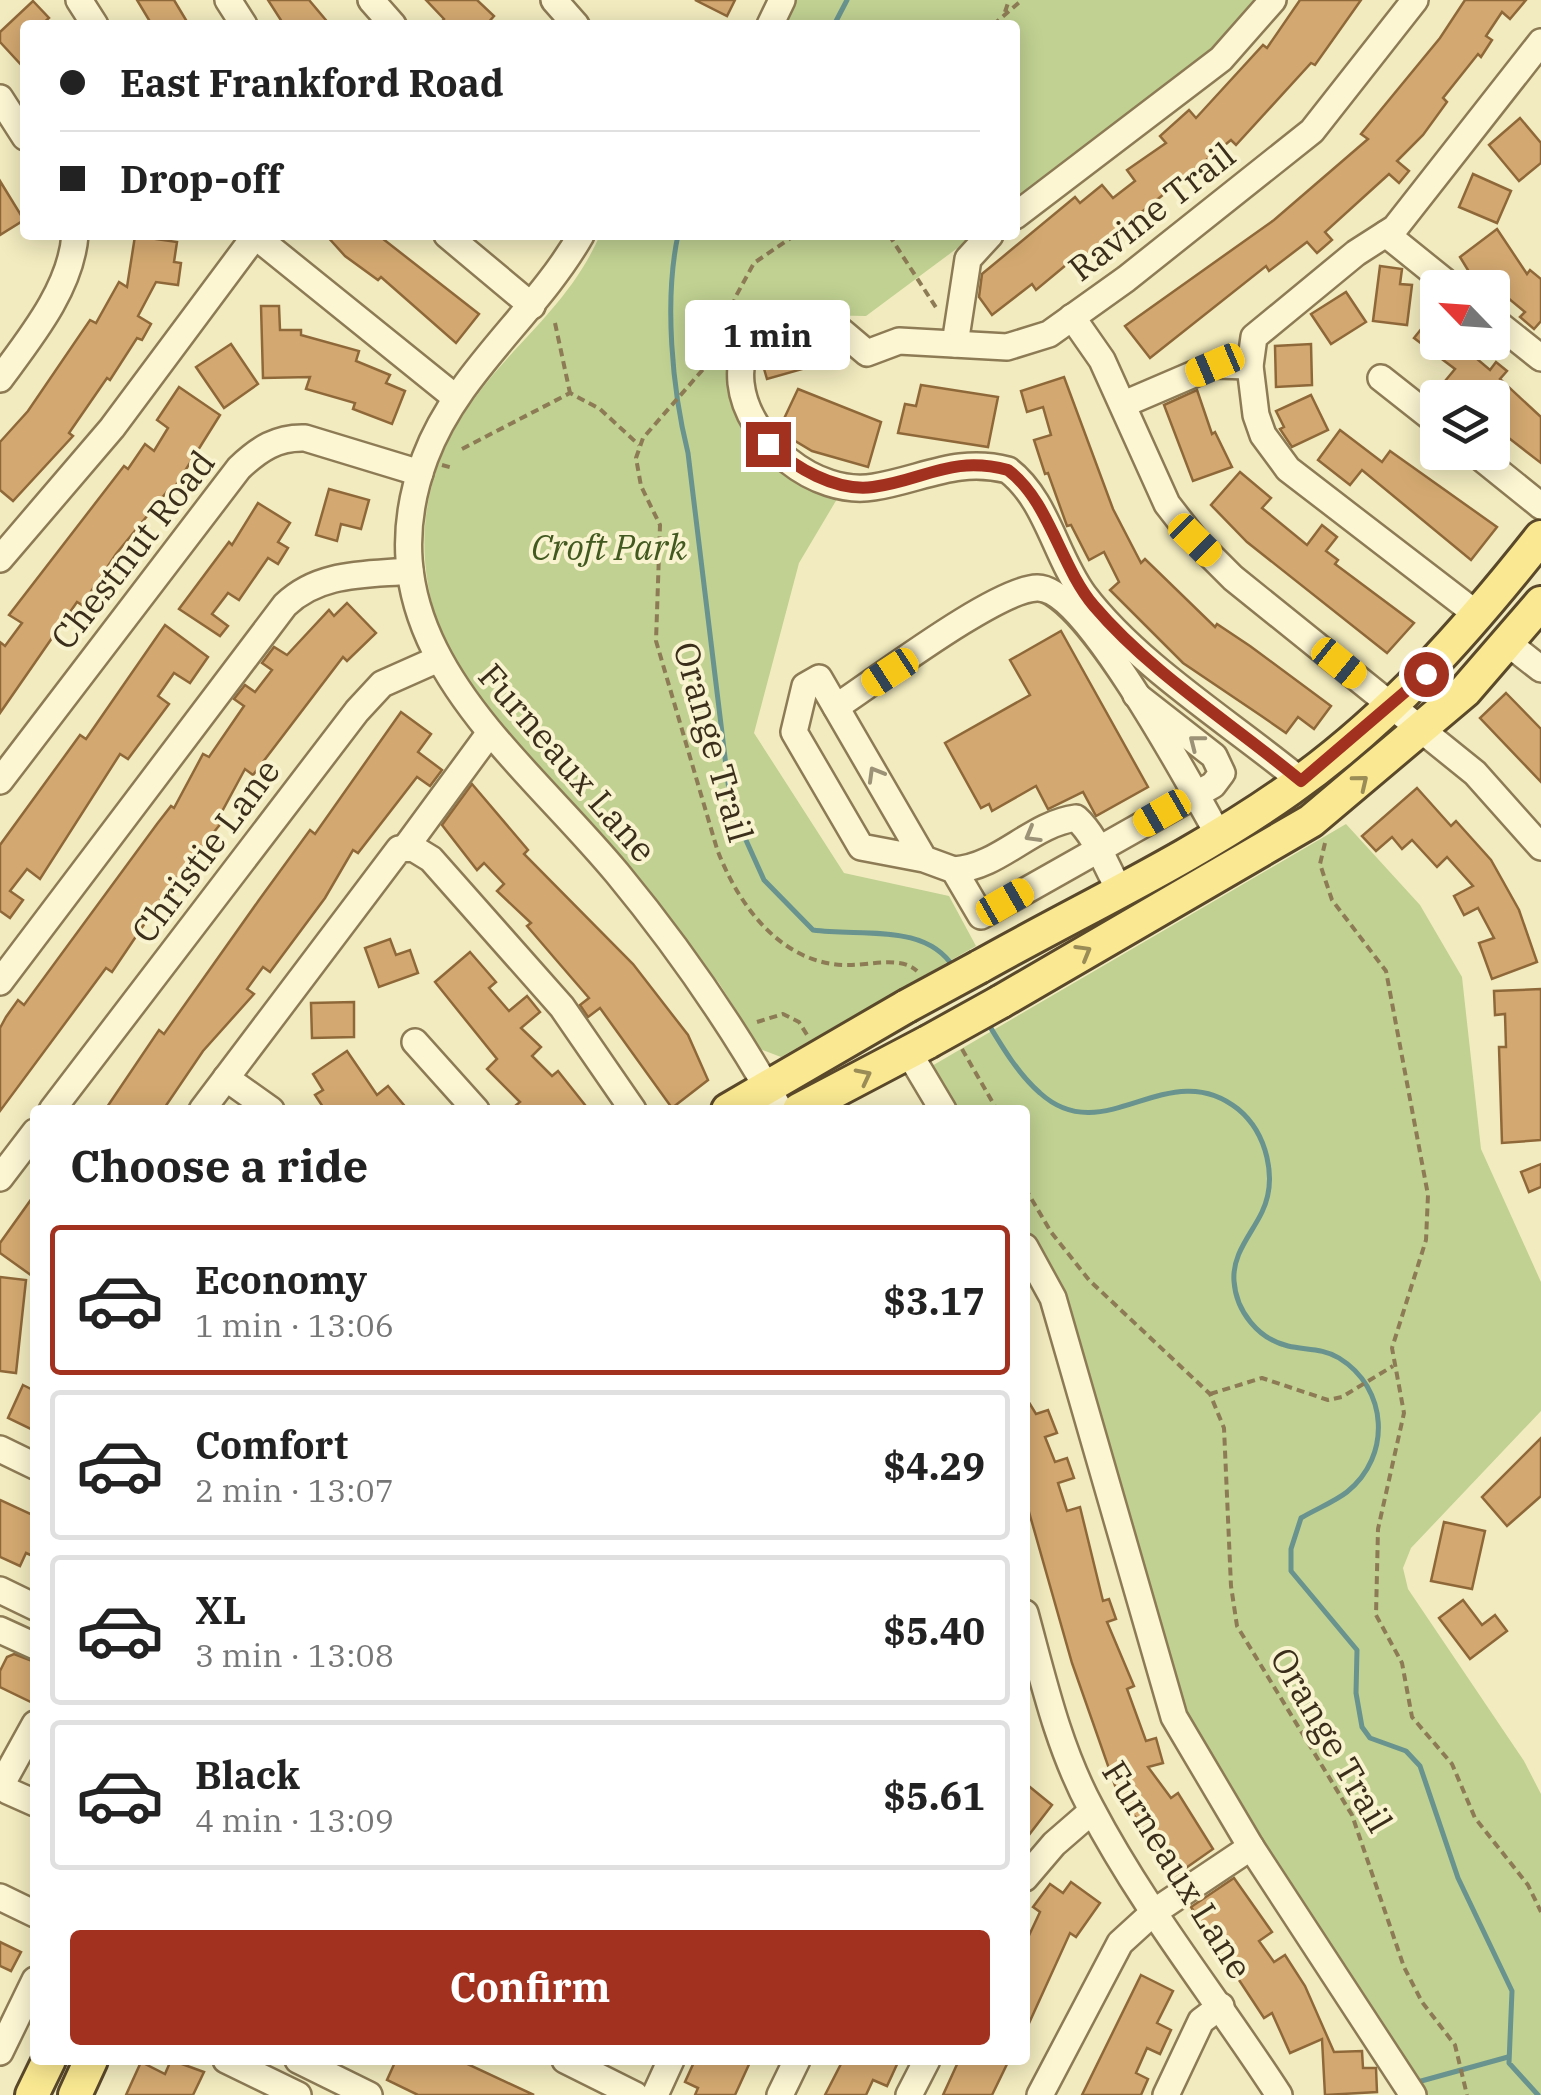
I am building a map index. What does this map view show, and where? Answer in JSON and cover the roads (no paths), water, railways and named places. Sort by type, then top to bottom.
[{"type":"main road","points":[[747,1105],[774,1098],[907,1006],[1218,834],[1301,781],[1392,706],[1478,616],[1541,537]]},
{"type":"main road","points":[[809,1105],[931,1044],[1311,820],[1422,731],[1509,644],[1541,603]]},
{"type":"main road","points":[[1160,908],[1212,858],[1220,844],[1218,834]]},
{"type":"main road","points":[[32,2095],[47,2065]]},
{"type":"main road","points":[[75,2095],[90,2065]]},
{"type":"street","points":[[371,0],[389,20]]},
{"type":"street","points":[[554,0],[572,20]]},
{"type":"street","points":[[1020,212],[1221,59],[1273,0]]},
{"type":"street","name":"Ravine Trail","points":[[1301,781],[1113,628],[1082,592],[1034,499],[1008,470],[954,464],[870,488],[833,482],[792,464],[768,444],[744,404],[741,377],[752,329],[762,321],[841,331],[867,353],[898,341],[956,336],[1028,343],[1072,317],[1312,131],[1415,0]]},
{"type":"street","points":[[1478,616],[1288,469],[1263,435],[1250,366],[1252,347],[1260,328],[1386,234],[1540,46]]},
{"type":"street","points":[[0,98],[20,129]]},
{"type":"street","points":[[1386,234],[1431,270]]},
{"type":"street","points":[[0,379],[63,282],[74,259],[75,240]]},
{"type":"street","points":[[0,560],[112,428],[252,240]]},
{"type":"street","points":[[260,240],[456,398]]},
{"type":"street","points":[[453,240],[532,306]]},
{"type":"street","name":"Furneaux Lane","points":[[578,240],[532,306],[456,398],[436,430],[431,469],[410,526],[410,570],[436,660],[488,734],[613,869],[688,960],[774,1098]]},
{"type":"street","points":[[956,336],[968,260],[986,240]]},
{"type":"street","points":[[1072,317],[1102,360],[1167,504],[1195,540],[1232,578],[1476,774],[1541,847]]},
{"type":"street","points":[[1510,333],[1541,358]]},
{"type":"street","points":[[1124,404],[1215,365],[1250,366]]},
{"type":"street","points":[[1381,378],[1420,409]]},
{"type":"street","name":"Chestnut Road","points":[[0,781],[239,468],[256,451],[286,438],[305,438],[431,469]]},
{"type":"street","points":[[1496,470],[1541,506]]},
{"type":"street","points":[[0,982],[285,605],[303,587],[328,579],[410,570]]},
{"type":"street","points":[[836,707],[1018,591],[1041,587],[1056,594],[1111,652],[1218,834]]},
{"type":"street","points":[[1509,644],[1541,668]]},
{"type":"street","name":"Christie Lane","points":[[56,1105],[356,711],[382,684],[436,660]]},
{"type":"street","points":[[924,859],[818,678],[804,686],[794,732],[861,847],[924,859],[954,870],[974,868],[1059,820],[1076,818],[1091,832],[1096,851],[1119,889]]},
{"type":"street","points":[[954,870],[981,916],[1196,794],[1222,772],[1214,756],[1136,694]]},
{"type":"street","points":[[206,1105],[399,849],[406,847],[488,734]]},
{"type":"street","points":[[406,847],[431,859],[562,1007],[630,1105]]},
{"type":"street","points":[[1029,889],[1051,927]]},
{"type":"street","points":[[415,1042],[472,1105]]},
{"type":"street","points":[[931,1044],[943,1105]]},
{"type":"street","points":[[226,1078],[265,1105]]},
{"type":"street","points":[[0,1178],[30,1139]]},
{"type":"street","points":[[1030,1255],[1053,1298],[1174,1717],[1250,1847],[1413,2095]]},
{"type":"street","points":[[0,1449],[30,1464]]},
{"type":"street","points":[[0,1590],[30,1605]]},
{"type":"street","name":"Furneaux Lane","points":[[1030,1632],[1068,1760],[1092,1811],[1154,1912],[1279,2095]]},
{"type":"street","points":[[1,1634],[30,1644]]},
{"type":"street","points":[[1030,1711],[1048,1699]]},
{"type":"street","points":[[30,1733],[4,1780],[4,1793],[30,1802]]},
{"type":"street","points":[[1030,1872],[1054,1844],[1092,1811]]},
{"type":"street","points":[[1040,2095],[1120,1942],[1154,1912],[1250,1847]]},
{"type":"street","points":[[0,1898],[30,1912]]},
{"type":"street","points":[[0,1991],[30,1996]]},
{"type":"street","points":[[0,2052],[30,1998]]},
{"type":"street","points":[[1166,2095],[1202,2021],[1221,2006]]},
{"type":"street","points":[[236,2065],[298,2095]]},
{"type":"street","points":[[308,2065],[369,2095]]},
{"type":"street","points":[[575,2065],[635,2095]]},
{"type":"street","points":[[655,2095],[670,2065]]},
{"type":"street","points":[[780,2095],[795,2065]]},
{"type":"street","points":[[909,2095],[924,2065]]},
{"type":"waterway","points":[[837,20],[847,0]]},
{"type":"waterway","points":[[677,240],[671,287],[674,373],[688,453],[731,807],[764,880],[813,930],[909,938],[942,953],[954,968]]},
{"type":"waterway","points":[[986,1020],[1024,1077],[1064,1108],[1089,1113],[1187,1091],[1212,1095],[1238,1109],[1263,1143],[1269,1171],[1267,1199],[1236,1262],[1234,1281],[1239,1303],[1250,1322],[1267,1337],[1288,1346],[1333,1355],[1355,1371],[1375,1404],[1378,1423],[1372,1460],[1362,1477],[1342,1496],[1301,1518],[1291,1549],[1291,1571],[1357,1650],[1356,1693],[1362,1727],[1370,1738],[1406,1751],[1420,1766],[1458,1878],[1512,1991],[1509,2063],[1538,2095]]},
{"type":"waterway","points":[[1414,2083],[1508,2057]]},
{"type":"park label","name":"Croft Park","points":[[609,548]]}]
